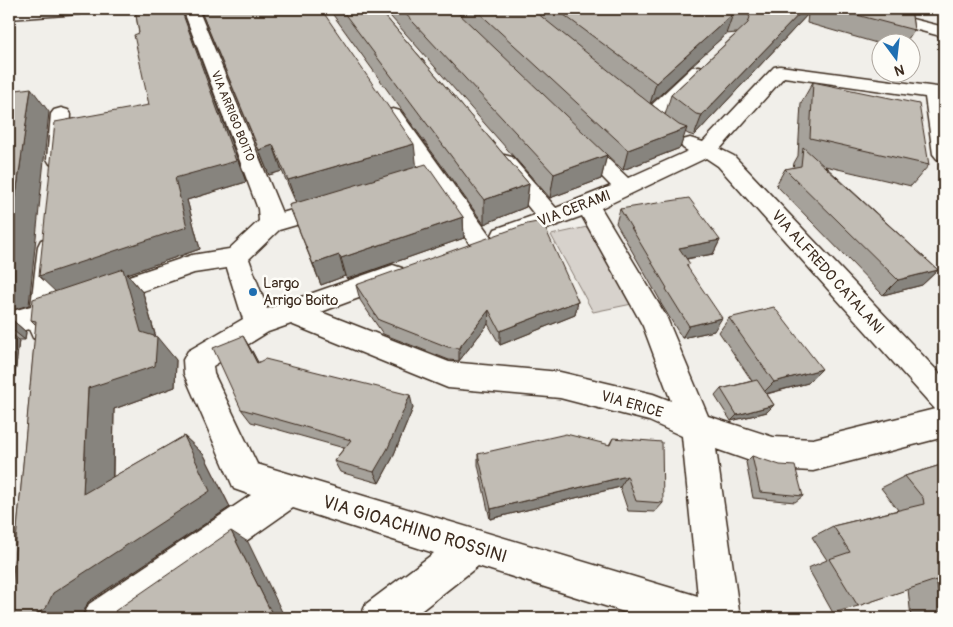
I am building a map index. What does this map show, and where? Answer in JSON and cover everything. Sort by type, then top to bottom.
[{"type":"street","points":[[9,14],[79,9]]},
{"type":"street","name":"VIA ARRIGO BOITO","points":[[190,9],[270,209],[271,224]]},
{"type":"street","points":[[855,9],[944,32]]},
{"type":"street","points":[[650,117],[712,58]]},
{"type":"street","points":[[707,150],[780,71],[939,94],[944,154]]},
{"type":"street","name":"VIA CERAMI","points":[[385,103],[425,177],[473,246],[588,205],[707,150]]},
{"type":"street","name":"VIA ALFREDO CATALANI","points":[[636,105],[680,140],[707,150],[726,161],[944,399]]},
{"type":"street","points":[[55,190],[61,114]]},
{"type":"street","points":[[562,126],[625,187]]},
{"type":"street","points":[[494,150],[551,218]]},
{"type":"street","points":[[9,323],[45,314],[192,264],[236,257],[271,224],[351,200]]},
{"type":"street","points":[[588,205],[656,324],[696,427],[699,617]]},
{"type":"street","points":[[41,353],[53,218]]},
{"type":"street","points":[[236,257],[258,324],[291,312],[322,312],[417,266]]},
{"type":"street","name":"VIA ERICE","points":[[322,312],[448,375],[560,386],[654,408],[696,427],[773,454],[813,455],[944,422]]},
{"type":"street","name":"VIA GIOACHINO ROSSINI","points":[[258,324],[198,360],[199,374],[246,477],[699,617]]},
{"type":"street","points":[[103,618],[288,491]]},
{"type":"street","points":[[380,618],[474,546]]},
{"type":"shaded area","points":[[587,227],[632,304],[593,312],[551,235]]},
{"type":"building","points":[[135,9],[181,9],[236,161],[175,178],[187,227],[39,276],[55,122],[149,105],[134,35],[139,33]]},
{"type":"building","points":[[200,9],[321,9],[414,144],[288,180],[273,145],[259,150]]},
{"type":"building","points":[[341,9],[379,9],[529,184],[484,200]]},
{"type":"building","points":[[401,9],[454,9],[607,155],[554,174]]},
{"type":"building","points":[[475,9],[532,9],[648,102],[679,125],[687,128],[628,150]]},
{"type":"building","points":[[556,9],[804,9],[702,115],[696,114],[671,95],[748,23],[750,17],[747,14],[733,14],[656,83]]},
{"type":"building","points":[[834,9],[911,9],[914,30]]},
{"type":"building","points":[[813,82],[919,104],[929,165],[810,138]]},
{"type":"building","points":[[31,88],[9,245],[9,91]]},
{"type":"building","points":[[803,147],[938,270],[898,280],[785,169],[801,166]]},
{"type":"building","points":[[426,164],[463,217],[341,258],[339,255],[313,264],[289,205]]},
{"type":"building","points":[[689,198],[720,240],[679,248],[690,264],[686,265],[722,318],[689,326],[620,209]]},
{"type":"building","points":[[542,221],[578,301],[500,331],[489,310],[459,348],[448,347],[379,320],[356,285],[527,224]]},
{"type":"building","points":[[123,269],[141,332],[157,337],[155,366],[88,388],[83,494],[184,436],[210,491],[53,593],[46,608],[30,618],[9,618],[36,321],[31,320],[33,299]]},
{"type":"building","points":[[774,307],[822,369],[774,382],[729,318]]},
{"type":"building","points":[[243,336],[257,363],[265,359],[410,395],[388,448],[374,472],[334,461],[351,440],[241,409],[213,348]]},
{"type":"building","points":[[757,380],[774,405],[737,415],[721,389]]},
{"type":"building","points":[[566,434],[610,445],[613,438],[662,442],[663,503],[636,501],[627,476],[491,509],[478,454]]},
{"type":"building","points":[[752,456],[780,465],[795,466],[803,496],[760,492]]},
{"type":"building","points":[[944,464],[944,618],[936,580],[858,606],[829,559],[850,552],[833,526],[924,504],[923,498],[905,476]]},
{"type":"building","points":[[231,531],[274,618],[118,618],[115,611]]},
{"type":"place","name":"Largo Arrigo Boito","points":[[253,292]]}]
